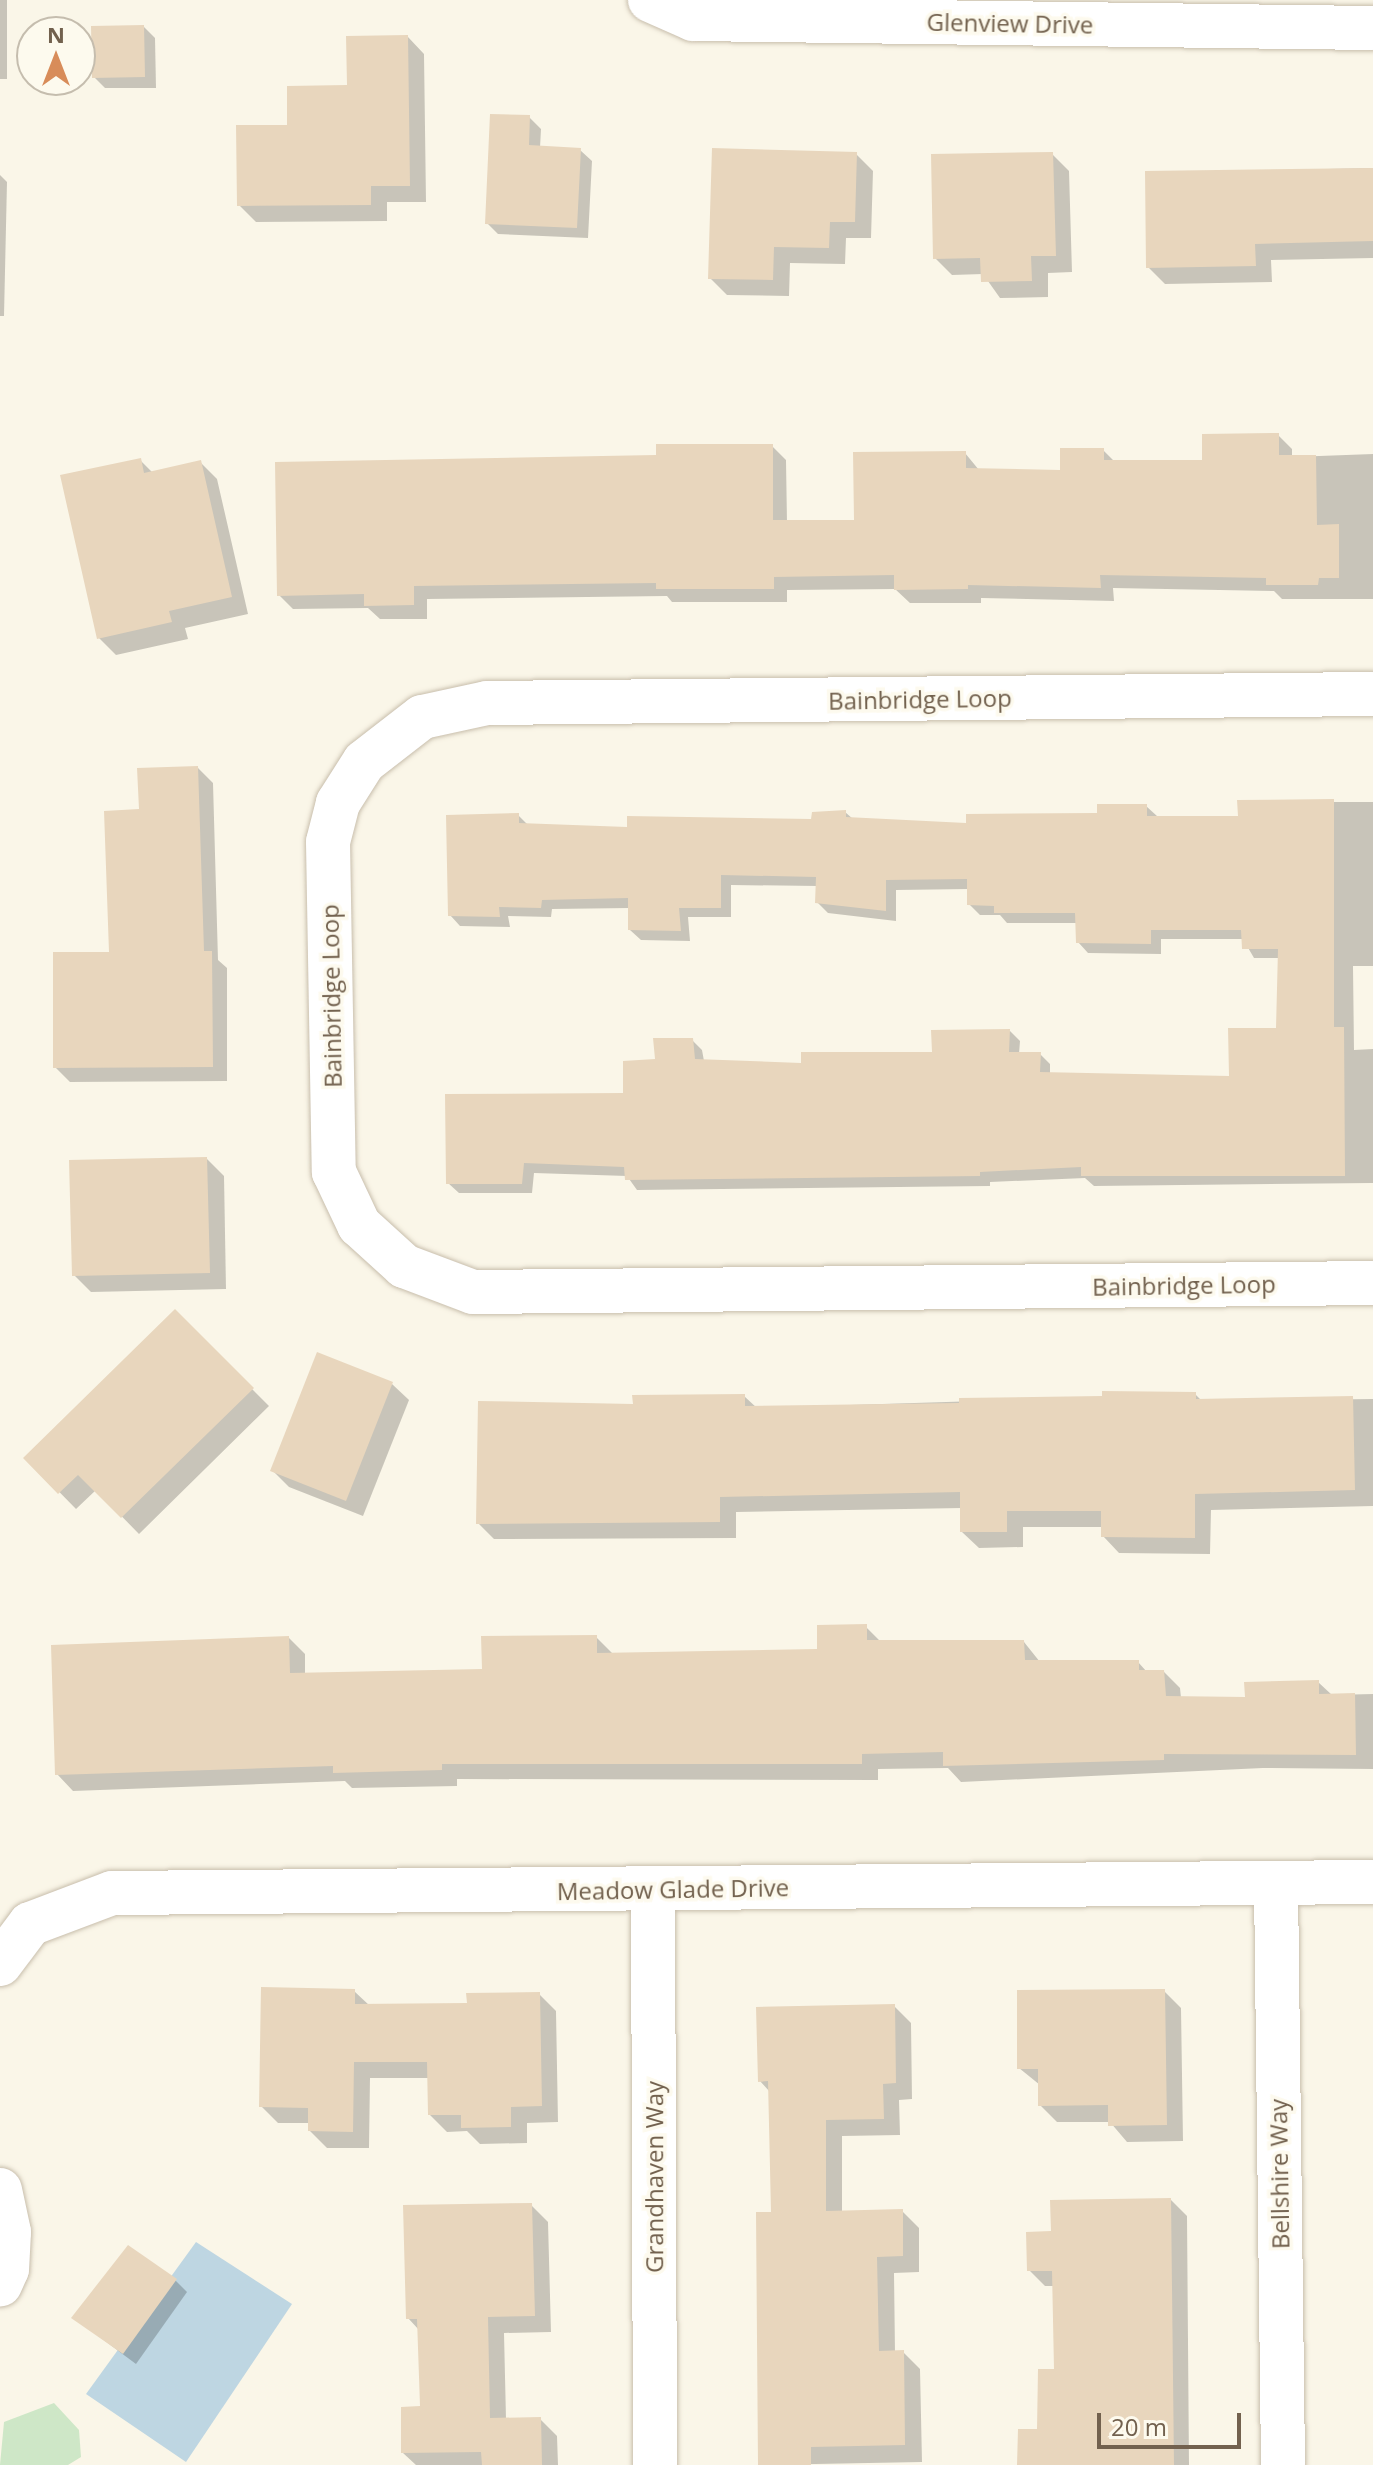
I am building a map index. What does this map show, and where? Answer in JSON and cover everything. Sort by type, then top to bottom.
[{"type":"street","name":"Glenview Drive","points":[[650,0],[693,19],[1373,28]]},
{"type":"street","name":"Bainbridge Loop","points":[[1373,694],[487,703],[422,717],[364,762],[338,803],[328,842],[334,1172],[359,1225],[404,1266],[473,1292],[1373,1283]]},
{"type":"street","name":"Meadow Glade Drive","points":[[0,1964],[30,1924],[112,1893],[1373,1882]]},
{"type":"street","name":"Bellshire Way","points":[[1276,1883],[1283,2465]]},
{"type":"street","name":"Grandhaven Way","points":[[653,1889],[655,2465]]},
{"type":"street","points":[[0,2190],[9,2232],[7,2269],[0,2285]]},
{"type":"green space","points":[[54,2403],[79,2430],[81,2457],[68,2465],[0,2465],[4,2422]]},
{"type":"water","points":[[196,2242],[292,2304],[186,2462],[86,2394]]},
{"type":"building","points":[[144,25],[145,77],[96,78],[96,26]]},
{"type":"building","points":[[408,35],[410,186],[371,186],[371,205],[237,206],[236,125],[287,125],[287,86],[347,85],[346,36]]},
{"type":"building","points":[[490,114],[530,115],[529,145],[581,148],[577,228],[485,224]]},
{"type":"building","points":[[712,148],[857,152],[855,222],[830,222],[829,248],[774,247],[773,280],[708,279]]},
{"type":"building","points":[[1053,152],[1056,256],[1031,256],[1032,281],[981,282],[980,258],[933,259],[931,154]]},
{"type":"building","points":[[1373,168],[1373,241],[1255,244],[1256,266],[1146,268],[1145,171]]},
{"type":"building","points":[[1279,433],[1279,455],[1316,455],[1317,525],[1339,524],[1339,578],[1319,578],[1318,585],[1266,585],[1266,578],[1100,575],[1101,588],[968,585],[968,589],[894,590],[894,575],[774,577],[774,589],[656,589],[656,583],[414,586],[414,605],[364,606],[364,594],[277,596],[275,462],[656,455],[656,444],[773,444],[773,520],[854,520],[853,452],[966,451],[966,468],[1060,470],[1060,448],[1104,448],[1104,460],[1202,460],[1202,434]]},
{"type":"building","points":[[141,458],[144,473],[201,460],[232,597],[169,611],[172,622],[97,639],[60,475]]},
{"type":"building","points":[[198,766],[204,951],[212,951],[213,1067],[53,1068],[53,952],[109,952],[104,811],[139,809],[137,768]]},
{"type":"building","points":[[1334,799],[1334,1027],[1344,1027],[1345,1176],[1081,1176],[1081,1167],[980,1172],[980,1176],[625,1180],[624,1167],[524,1163],[522,1184],[446,1184],[445,1094],[623,1093],[623,1061],[655,1059],[653,1038],[693,1038],[695,1059],[801,1063],[801,1052],[932,1052],[931,1030],[1010,1029],[1009,1052],[1041,1052],[1040,1072],[1229,1076],[1228,1028],[1276,1028],[1278,949],[1242,949],[1241,930],[1151,930],[1151,944],[1076,943],[1075,913],[994,913],[994,906],[967,905],[967,879],[886,880],[886,911],[815,903],[816,877],[721,875],[721,908],[679,908],[681,931],[628,930],[628,898],[542,900],[541,908],[499,907],[500,917],[448,916],[446,815],[519,813],[519,823],[627,827],[627,816],[811,819],[812,812],[846,810],[846,817],[966,823],[966,814],[1097,813],[1097,804],[1147,804],[1147,816],[1238,816],[1237,800]]},
{"type":"building","points":[[207,1157],[210,1273],[72,1276],[69,1160]]},
{"type":"building","points":[[175,1309],[254,1388],[121,1518],[78,1475],[58,1494],[23,1458]]},
{"type":"building","points":[[317,1352],[393,1382],[346,1501],[270,1471]]},
{"type":"building","points":[[1102,1391],[1196,1392],[1196,1399],[1353,1396],[1355,1490],[1195,1494],[1195,1538],[1101,1537],[1101,1511],[1007,1511],[1007,1532],[960,1532],[960,1492],[720,1497],[720,1522],[476,1524],[478,1401],[633,1404],[632,1395],[745,1394],[745,1406],[959,1403],[959,1398],[1102,1396]]},
{"type":"building","points":[[867,1624],[867,1640],[1024,1640],[1025,1660],[1139,1660],[1139,1670],[1164,1670],[1166,1696],[1245,1697],[1244,1682],[1319,1680],[1319,1694],[1355,1693],[1356,1755],[1164,1754],[1164,1760],[943,1766],[943,1752],[862,1754],[862,1764],[442,1764],[442,1770],[333,1773],[333,1766],[55,1775],[51,1645],[289,1636],[290,1673],[482,1669],[481,1636],[597,1635],[597,1653],[817,1649],[817,1625]]},
{"type":"building","points":[[261,1987],[355,1989],[355,2004],[467,2003],[466,1993],[540,1992],[542,2106],[511,2107],[511,2127],[461,2128],[461,2115],[428,2115],[427,2062],[354,2062],[353,2132],[308,2131],[308,2108],[259,2107]]},
{"type":"building","points":[[1165,1989],[1167,2125],[1108,2126],[1108,2105],[1038,2106],[1038,2069],[1017,2069],[1017,1990]]},
{"type":"building","points":[[895,2004],[896,2083],[883,2084],[884,2119],[826,2120],[826,2211],[903,2209],[903,2256],[877,2257],[879,2351],[904,2350],[905,2445],[811,2447],[811,2465],[758,2465],[756,2212],[771,2212],[768,2081],[758,2082],[756,2007]]},
{"type":"building","points":[[1171,2198],[1174,2465],[1017,2465],[1018,2429],[1037,2429],[1038,2369],[1054,2369],[1052,2271],[1027,2271],[1026,2232],[1051,2231],[1050,2200]]},
{"type":"building","points":[[532,2203],[535,2316],[488,2317],[490,2418],[541,2417],[542,2465],[482,2465],[481,2452],[401,2453],[401,2407],[420,2406],[417,2319],[406,2319],[403,2205]]},
{"type":"building","points":[[128,2245],[177,2279],[123,2354],[71,2318]]}]
